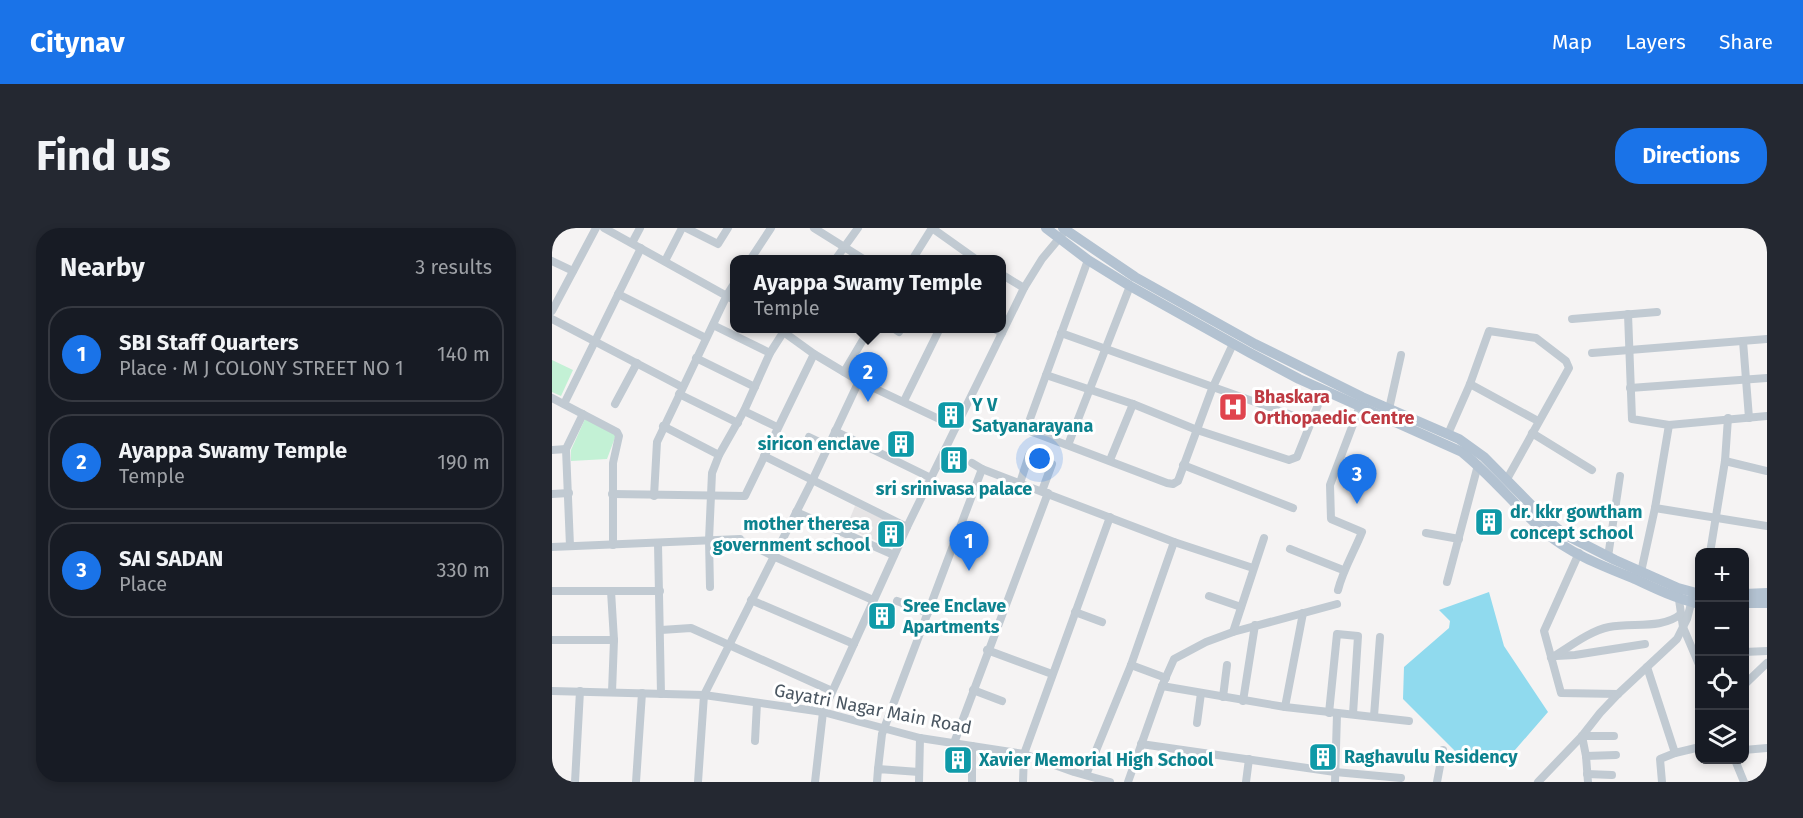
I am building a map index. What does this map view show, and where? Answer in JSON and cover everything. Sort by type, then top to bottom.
[{"type":"main road","points":[[1046,228],[1063,232],[1135,277],[1246,339],[1362,397],[1467,444],[1507,479],[1552,526],[1678,593]]},
{"type":"main road","points":[[1063,232],[1088,260],[1233,344],[1324,390],[1455,447],[1478,465],[1547,534],[1580,553],[1695,598]]},
{"type":"main road","points":[[1749,594],[1767,593]]},
{"type":"main road","points":[[1749,603],[1767,603]]},
{"type":"street","points":[[552,311],[596,228]]},
{"type":"street","points":[[604,228],[730,297]]},
{"type":"street","points":[[632,243],[640,228]]},
{"type":"street","points":[[665,261],[684,228],[718,244],[728,228]]},
{"type":"street","points":[[753,255],[771,228]]},
{"type":"street","points":[[814,228],[858,255]]},
{"type":"street","points":[[839,255],[858,228]]},
{"type":"street","points":[[915,255],[932,228],[970,255]]},
{"type":"street","points":[[1006,318],[1042,259],[1063,232]]},
{"type":"street","points":[[564,404],[641,248]]},
{"type":"street","points":[[1026,430],[1088,260]]},
{"type":"street","points":[[552,261],[573,271]]},
{"type":"street","points":[[1006,277],[1024,288]]},
{"type":"street","points":[[1068,445],[1130,286]]},
{"type":"street","points":[[618,294],[706,338]]},
{"type":"street","points":[[654,496],[657,442],[663,426],[706,338],[730,300]]},
{"type":"street","points":[[1572,319],[1657,312]]},
{"type":"street","points":[[1628,314],[1632,419],[1669,425],[1767,416]]},
{"type":"street","points":[[552,319],[637,363],[738,423]]},
{"type":"street","points":[[713,325],[770,353]]},
{"type":"street","points":[[1448,434],[1489,332],[1536,338],[1566,360],[1569,368],[1507,479]]},
{"type":"street","points":[[710,587],[708,540],[712,473],[780,333]]},
{"type":"street","points":[[786,333],[814,354],[859,381],[904,400],[957,427]]},
{"type":"street","points":[[844,372],[867,333]]},
{"type":"street","points":[[904,400],[938,333]]},
{"type":"street","points":[[815,782],[822,712],[894,555],[957,427],[997,333]]},
{"type":"street","points":[[1061,333],[1212,389],[1311,422]]},
{"type":"street","points":[[1592,352],[1767,339]]},
{"type":"street","points":[[1743,341],[1749,418]]},
{"type":"street","points":[[1014,425],[1171,484],[1178,481],[1212,389],[1233,344]]},
{"type":"street","points":[[612,494],[742,496],[746,494],[814,354]]},
{"type":"street","points":[[1389,409],[1401,355]]},
{"type":"street","points":[[696,358],[755,387]]},
{"type":"street","points":[[615,404],[637,363]]},
{"type":"street","points":[[1046,375],[1132,404],[1197,430],[1289,460],[1297,457],[1324,390]]},
{"type":"street","points":[[1630,388],[1767,378]]},
{"type":"street","points":[[698,782],[704,695],[812,481],[859,381]]},
{"type":"street","points":[[1470,384],[1538,421]]},
{"type":"street","points":[[552,398],[617,432],[619,436],[613,463],[613,545]]},
{"type":"street","points":[[1110,460],[1132,404]]},
{"type":"street","points":[[1338,591],[1343,570],[1350,561],[1362,532],[1331,519],[1330,485],[1360,406]]},
{"type":"street","points":[[744,411],[777,427]]},
{"type":"street","points":[[570,546],[566,449],[583,414]]},
{"type":"street","points":[[1711,548],[1725,461],[1728,418]]},
{"type":"street","points":[[1641,572],[1656,508],[1669,425]]},
{"type":"street","points":[[663,426],[719,455]]},
{"type":"street","points":[[835,430],[931,478]]},
{"type":"street","points":[[1532,433],[1592,470]]},
{"type":"street","points":[[808,437],[828,446]]},
{"type":"street","points":[[552,450],[566,449]]},
{"type":"street","points":[[1020,483],[1029,455]]},
{"type":"street","points":[[764,456],[908,527]]},
{"type":"street","points":[[1725,461],[1767,471]]},
{"type":"street","points":[[972,463],[982,469],[1174,542],[1253,568]]},
{"type":"street","points":[[954,743],[1045,492],[1052,464]]},
{"type":"street","points":[[1184,465],[1293,508]]},
{"type":"street","points":[[1447,582],[1478,465]]},
{"type":"street","points":[[877,782],[884,728],[982,469]]},
{"type":"street","points":[[1608,556],[1620,476]]},
{"type":"street","points":[[552,494],[569,493]]},
{"type":"street","points":[[1656,508],[1767,526]]},
{"type":"street","points":[[796,512],[894,555]]},
{"type":"street","points":[[1023,782],[1024,754],[1110,517]]},
{"type":"street","points":[[1426,533],[1459,539]]},
{"type":"street","points":[[1233,632],[1264,538]]},
{"type":"street","points":[[552,547],[742,540],[873,600]]},
{"type":"street","points":[[1086,775],[1131,665],[1174,542]]},
{"type":"street","points":[[658,544],[661,694]]},
{"type":"street","points":[[1290,549],[1343,570]]},
{"type":"street","points":[[1580,553],[1544,632],[1553,657],[1561,693],[1618,694]]},
{"type":"street","points":[[552,591],[660,591]]},
{"type":"street","points":[[611,591],[614,640],[612,692]]},
{"type":"street","points":[[1678,593],[1683,627],[1695,651]]},
{"type":"street","points":[[1209,596],[1241,607]]},
{"type":"street","points":[[751,600],[854,644]]},
{"type":"street","points":[[1538,782],[1618,694],[1677,639],[1695,600]]},
{"type":"street","points":[[897,601],[928,613]]},
{"type":"street","points":[[1128,782],[1174,659],[1206,642],[1233,632],[1337,604]]},
{"type":"street","points":[[1075,612],[1102,622]]},
{"type":"street","points":[[1286,707],[1303,613]]},
{"type":"street","points":[[1553,657],[1596,631],[1608,627],[1672,621],[1681,614]]},
{"type":"street","points":[[1243,701],[1255,625]]},
{"type":"street","points":[[661,630],[691,628],[832,691]]},
{"type":"street","points":[[1335,782],[1333,713],[1337,634],[1358,636],[1353,714]]},
{"type":"street","points":[[1374,716],[1380,637]]},
{"type":"street","points":[[552,640],[614,640]]},
{"type":"street","points":[[1553,657],[1645,644]]},
{"type":"street","points":[[987,650],[1052,674]]},
{"type":"street","points":[[1749,652],[1767,651]]},
{"type":"street","points":[[1749,680],[1767,663]]},
{"type":"street","points":[[1131,665],[1164,682],[1202,693],[1286,707],[1409,721]]},
{"type":"street","points":[[1222,697],[1227,665]]},
{"type":"street","points":[[1647,667],[1675,753]]},
{"type":"street","points":[[973,690],[1002,700]]},
{"type":"street","name":"Gayatri Nagar Main Road","points":[[552,691],[704,695],[822,712],[920,738],[1024,754],[1110,782]]},
{"type":"street","points":[[575,782],[580,691]]},
{"type":"street","points":[[636,782],[642,693]]},
{"type":"street","points":[[1197,723],[1202,693]]},
{"type":"street","points":[[755,741],[757,703]]},
{"type":"street","points":[[1582,736],[1614,736]]},
{"type":"street","points":[[1582,736],[1587,756],[1588,778],[1611,775]]},
{"type":"street","points":[[919,782],[920,738]]},
{"type":"street","points":[[1141,744],[1335,772],[1401,778]]},
{"type":"street","points":[[972,746],[972,782]]},
{"type":"street","points":[[1662,782],[1660,759],[1695,748]]},
{"type":"street","points":[[1749,750],[1767,748]]},
{"type":"street","points":[[1437,782],[1443,750]]},
{"type":"street","points":[[1587,756],[1616,755]]},
{"type":"street","points":[[1246,782],[1249,759]]},
{"type":"street","points":[[1737,764],[1744,782]]},
{"type":"street","points":[[878,769],[919,772]]},
{"type":"street","points":[[1074,772],[1074,782]]},
{"type":"shaded area","name":"Bhaskara Orthopaedic Centre","points":[[1230,397],[1242,402],[1236,418],[1225,413]]},
{"type":"shaded area","points":[[855,506],[887,521],[877,541],[846,528]]},
{"type":"green space","points":[[552,360],[573,370],[561,396],[552,392]]},
{"type":"green space","points":[[585,419],[616,435],[607,459],[571,461],[571,450]]},
{"type":"water","points":[[1489,592],[1504,646],[1548,712],[1502,765],[1477,749],[1460,756],[1403,699],[1404,667],[1449,628],[1450,621],[1439,610]]},
{"type":"place","name":"Ayappa Swamy Temple","points":[[868,402]]},
{"type":"place","name":"Bhaskara Orthopaedic Centre","points":[[1233,407]]},
{"type":"place","name":"Y V Satyanarayana","points":[[951,415]]},
{"type":"place","name":"siricon enclave","points":[[901,444]]},
{"type":"place","name":"sri srinivasa palace","points":[[954,460]]},
{"type":"place","name":"SAI SADAN","points":[[1357,504]]},
{"type":"place","name":"dr. kkr gowtham concept school","points":[[1489,522]]},
{"type":"place","name":"mother theresa government school","points":[[891,534]]},
{"type":"place","name":"SBI Staff Quarters","points":[[969,571]]},
{"type":"place","name":"Sree Enclave Apartments","points":[[882,616]]},
{"type":"place","name":"Raghavulu Residency","points":[[1323,757]]},
{"type":"place","name":"Xavier Memorial High School","points":[[958,760]]}]
